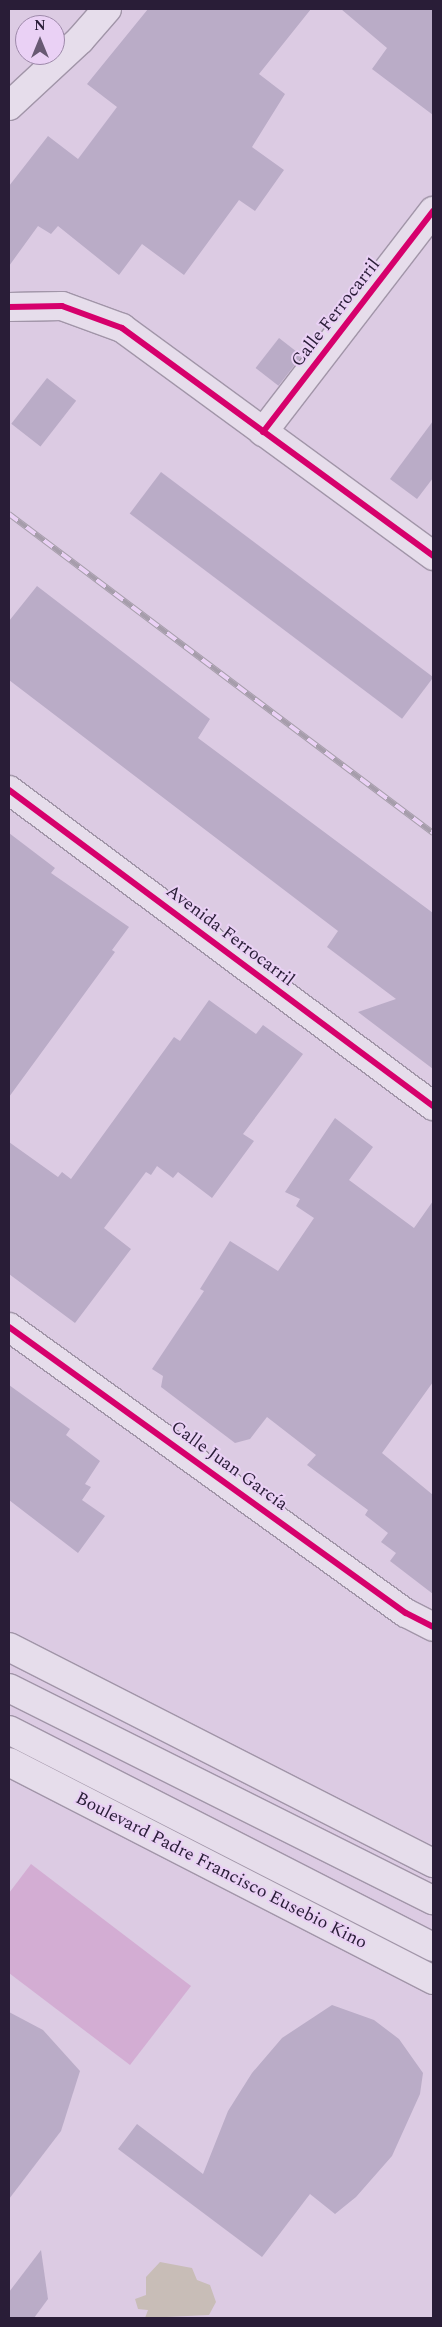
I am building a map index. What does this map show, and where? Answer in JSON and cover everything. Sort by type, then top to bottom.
[{"type":"street","points":[[9,106],[80,40],[107,9]]},
{"type":"street","name":"Calle Ferrocarril","points":[[263,432],[433,211]]},
{"type":"street","points":[[9,307],[62,306],[122,328],[433,556]]},
{"type":"street","name":"Avenida Ferrocarril","points":[[9,790],[433,1106]]},
{"type":"street","name":"Calle Juan García","points":[[9,1327],[406,1613],[433,1627]]},
{"type":"street","points":[[9,1647],[433,1863]]},
{"type":"street","points":[[9,1688],[433,1900]]},
{"type":"street","points":[[9,1730],[433,1947]]},
{"type":"street","name":"Boulevard Padre Francisco Eusebio Kino","points":[[9,1762],[433,1980]]},
{"type":"shaded area","points":[[31,1864],[191,1986],[130,2065],[9,1973],[9,1893]]},
{"type":"shaded area","points":[[160,2262],[192,2268],[197,2280],[210,2285],[216,2302],[209,2315],[145,2318],[148,2310],[138,2309],[135,2299],[146,2295],[146,2277]]},
{"type":"building","points":[[148,9],[311,9],[259,74],[285,94],[252,147],[284,170],[255,211],[239,200],[184,275],[142,244],[119,275],[58,226],[51,234],[38,226],[9,266],[9,186],[48,136],[78,159],[117,107],[87,84]]},
{"type":"building","points":[[341,9],[433,9],[433,115],[372,69],[387,48]]},
{"type":"building","points":[[279,338],[302,356],[278,386],[256,368]]},
{"type":"building","points":[[47,378],[76,401],[40,446],[11,424]]},
{"type":"building","points":[[433,421],[433,478],[417,499],[390,479]]},
{"type":"building","points":[[161,472],[433,677],[402,719],[130,514]]},
{"type":"building","points":[[37,586],[210,719],[198,738],[433,913],[433,1069],[358,1012],[396,999],[327,947],[338,931],[9,680],[9,621]]},
{"type":"building","points":[[9,833],[55,868],[51,873],[129,927],[112,950],[115,952],[9,1097]]},
{"type":"building","points":[[209,1000],[256,1034],[263,1025],[303,1054],[243,1134],[254,1141],[212,1198],[178,1172],[173,1178],[157,1166],[151,1175],[146,1172],[104,1228],[131,1249],[75,1323],[9,1274],[9,1142],[58,1177],[62,1172],[71,1179],[174,1037],[180,1041]]},
{"type":"building","points":[[335,1118],[373,1147],[349,1180],[414,1228],[433,1201],[433,1382],[382,1453],[433,1495],[433,1594],[390,1561],[396,1553],[381,1542],[388,1533],[365,1515],[368,1510],[307,1465],[316,1455],[267,1417],[250,1439],[235,1443],[161,1387],[163,1376],[152,1369],[204,1291],[200,1289],[230,1241],[278,1271],[314,1218],[296,1206],[300,1199],[285,1192]]},
{"type":"building","points":[[9,1385],[70,1429],[66,1435],[100,1461],[85,1484],[91,1487],[82,1500],[105,1516],[78,1553],[9,1500]]},
{"type":"building","points":[[332,2005],[374,2020],[399,2039],[423,2073],[420,2094],[392,2156],[356,2197],[335,2214],[310,2194],[262,2257],[118,2149],[137,2124],[203,2174],[228,2111],[252,2073],[282,2038]]},
{"type":"building","points":[[9,2012],[43,2030],[80,2071],[61,2131],[9,2199]]},
{"type":"building","points":[[41,2250],[48,2299],[34,2318],[9,2318],[9,2292]]},
{"type":"railway","points":[[9,514],[433,833]]},
{"type":"cycle path","points":[[263,432],[433,211]]},
{"type":"cycle path","points":[[9,307],[62,306],[122,328],[433,556]]},
{"type":"cycle path","points":[[9,790],[433,1106]]},
{"type":"cycle path","points":[[9,1327],[406,1613],[433,1627]]}]
